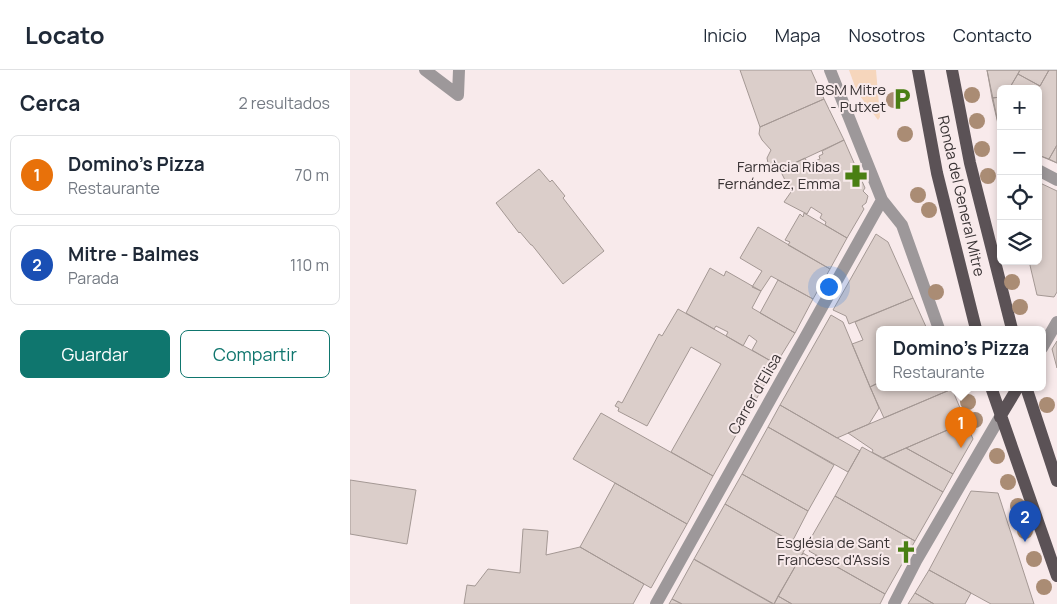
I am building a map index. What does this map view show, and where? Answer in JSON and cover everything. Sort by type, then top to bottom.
[{"type":"main road","name":"Ronda del General Mitre","points":[[918,70],[937,173],[975,326]]},
{"type":"main road","name":"Ronda del General Mitre","points":[[952,70],[970,163],[1011,326]]},
{"type":"main road","points":[[992,391],[1057,576]]},
{"type":"main road","points":[[1000,417],[1016,391]]},
{"type":"main road","points":[[1027,391],[1057,481]]},
{"type":"street","points":[[425,70],[458,95],[459,70]]},
{"type":"street","points":[[830,70],[882,200],[902,225],[938,326]]},
{"type":"street","points":[[1042,172],[1057,180]]},
{"type":"street","name":"Carrer d'Elisa","points":[[656,604],[882,200]]},
{"type":"street","points":[[1046,341],[1057,322]]},
{"type":"street","points":[[894,604],[916,561],[1000,417]]},
{"type":"shaded area","points":[[849,70],[876,70],[880,117],[878,120],[857,92]]},
{"type":"building","points":[[740,70],[811,70],[824,99],[760,127]]},
{"type":"building","points":[[987,70],[1057,70],[1057,163],[1042,157],[1042,85],[997,85],[997,118]]},
{"type":"building","points":[[987,70],[1020,70],[1011,85],[997,85],[997,97],[992,98]]},
{"type":"building","points":[[1020,70],[1049,70],[1041,85],[1018,74]]},
{"type":"building","points":[[1049,70],[1057,70],[1057,145],[1049,159],[1042,156],[1041,85]]},
{"type":"building","points":[[1018,74],[1038,85],[1011,85]]},
{"type":"building","points":[[997,97],[997,120],[992,98]]},
{"type":"building","points":[[824,99],[844,140],[780,170],[768,163],[767,158],[771,150],[759,134],[760,127]]},
{"type":"building","points":[[844,140],[865,188],[863,191],[868,196],[866,203],[862,206],[864,209],[847,238],[825,225],[826,222],[820,218],[822,214],[811,207],[807,214],[784,202],[791,192],[780,170],[805,158],[808,164],[820,159],[819,156],[823,154],[822,151]]},
{"type":"building","points":[[1057,145],[1057,163],[1049,159]]},
{"type":"building","points":[[539,169],[550,182],[552,180],[565,196],[563,198],[604,251],[563,284],[496,203]]},
{"type":"building","points":[[1042,184],[1057,191],[1057,292],[1054,297],[1037,295],[1030,265],[1042,265]]},
{"type":"building","points":[[804,213],[847,238],[830,269],[788,245],[790,242],[785,240],[800,214],[803,217]]},
{"type":"building","points":[[758,227],[830,269],[813,299],[771,276],[761,291],[752,287],[762,271],[740,258]]},
{"type":"building","points":[[876,234],[888,242],[913,298],[849,324],[846,316],[833,310]]},
{"type":"building","points":[[710,268],[724,276],[726,271],[761,291],[752,308],[795,333],[776,364],[752,350],[757,341],[749,335],[743,346],[726,336],[728,332],[716,326],[714,329],[686,313]]},
{"type":"building","points":[[778,280],[813,299],[795,333],[760,313]]},
{"type":"building","points":[[913,298],[926,326],[876,326],[876,384],[870,387],[852,344],[863,340],[855,322]]},
{"type":"building","points":[[678,309],[776,364],[713,476],[671,452],[721,364],[691,347],[647,426],[618,411],[619,408],[615,406],[618,401],[622,403],[659,334],[662,336]]},
{"type":"building","points":[[831,315],[843,322],[879,408],[869,424],[837,438],[780,405]]},
{"type":"building","points":[[1057,341],[1057,368],[1052,349]]},
{"type":"building","points":[[876,384],[876,391],[947,391],[884,418],[870,387]]},
{"type":"building","points":[[947,391],[953,391],[966,422],[883,458],[872,452],[873,450],[848,433]]},
{"type":"building","points":[[780,405],[860,451],[848,472],[768,427]]},
{"type":"building","points":[[601,413],[713,476],[687,524],[573,459]]},
{"type":"building","points":[[966,422],[973,439],[953,474],[906,448]]},
{"type":"building","points":[[768,427],[834,465],[808,511],[742,474]]},
{"type":"building","points":[[862,447],[943,492],[915,541],[835,496]]},
{"type":"building","points":[[906,448],[953,474],[943,492],[883,458]]},
{"type":"building","points":[[742,474],[808,511],[792,542],[725,504]]},
{"type":"building","points":[[350,480],[416,490],[407,544],[350,534]]},
{"type":"building","points":[[615,483],[687,524],[651,588],[580,547]]},
{"type":"building","points":[[971,491],[998,493],[1034,604],[991,604],[929,570]]},
{"type":"building","points":[[835,496],[915,541],[885,594],[809,551],[812,545],[808,543]]},
{"type":"building","points":[[725,504],[805,549],[774,604],[694,559]]},
{"type":"building","points":[[523,529],[548,531],[546,555],[580,547],[644,584],[633,604],[464,604],[467,585],[475,586],[488,569],[520,573]]},
{"type":"building","points":[[803,553],[813,559],[816,555],[885,594],[880,604],[792,604],[778,596]]},
{"type":"building","points":[[694,559],[773,604],[682,604],[672,599]]},
{"type":"building","points":[[929,570],[971,593],[965,604],[934,604],[915,593]]},
{"type":"building","points":[[915,593],[934,604],[908,604]]},
{"type":"building","points":[[778,596],[790,603],[792,604],[774,604]]},
{"type":"building","points":[[672,599],[682,604],[669,604]]},
{"type":"place","name":"BSM Mitre - Putxet","points":[[902,99]]},
{"type":"place","name":"Farmàcia Ribas Fernández, Emma","points":[[856,176]]},
{"type":"place","name":"Domino's Pizza","points":[[961,448]]},
{"type":"place","name":"Mitre - Balmes","points":[[1025,542]]},
{"type":"place","name":"Església de Sant Francesc d'Assís","points":[[906,552]]}]
